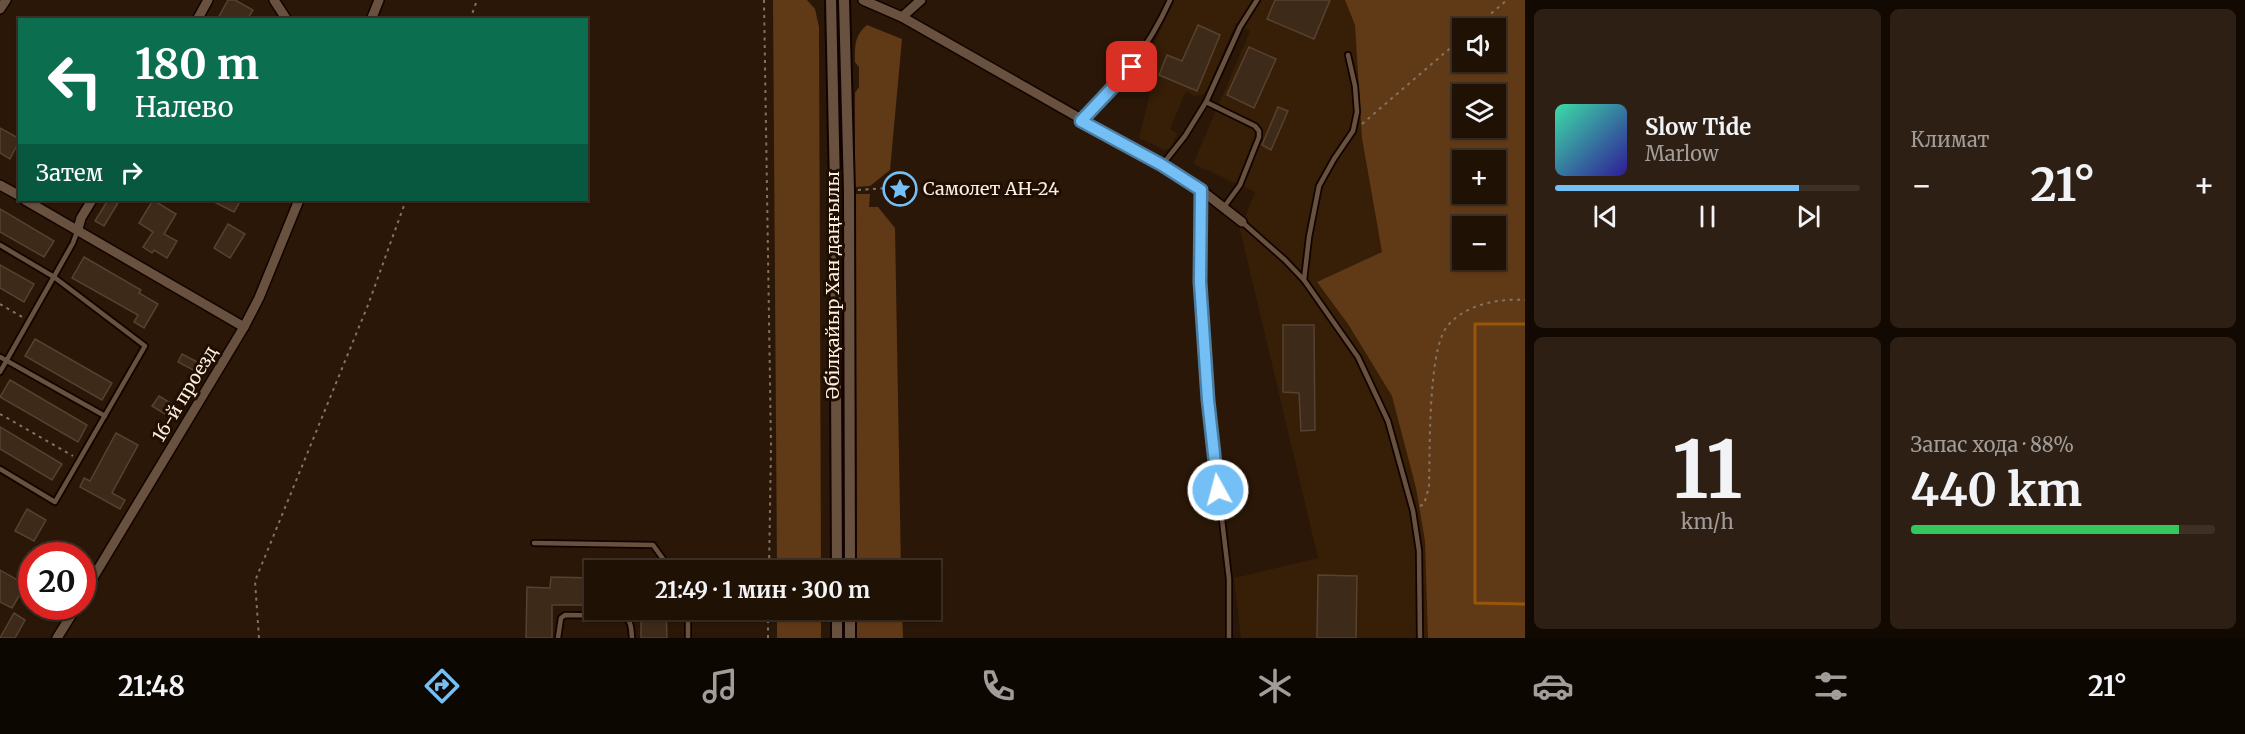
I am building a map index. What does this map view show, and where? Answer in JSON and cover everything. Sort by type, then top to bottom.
[{"type":"street","points":[[0,9],[6,0]]},
{"type":"street","points":[[198,18],[208,0]]},
{"type":"street","points":[[274,0],[286,18]]},
{"type":"street","points":[[372,18],[379,0]]},
{"type":"street","name":"Әбілқайыр Хан даңғылы","points":[[831,0],[835,199],[837,560]]},
{"type":"street","name":"Әбілқайыр Хан даңғылы","points":[[844,0],[849,191],[850,560]]},
{"type":"street","points":[[863,0],[902,17],[1081,121],[1162,165],[1201,190],[1242,222]]},
{"type":"street","points":[[876,0],[887,10]]},
{"type":"street","points":[[902,17],[921,0]]},
{"type":"street","points":[[0,185],[18,195]]},
{"type":"street","points":[[27,201],[244,327]]},
{"type":"street","points":[[78,230],[81,218],[91,201]]},
{"type":"street","name":"16-й проезд","points":[[96,573],[260,298],[298,201]]},
{"type":"street","points":[[57,638],[68,620]]},
{"type":"street","points":[[837,620],[837,638]]},
{"type":"street","points":[[850,620],[850,638]]},
{"type":"lane","points":[[1081,121],[1132,67],[1158,26],[1170,0]]},
{"type":"lane","points":[[1162,165],[1185,136],[1206,102],[1240,27],[1257,0]]},
{"type":"lane","points":[[1304,280],[1309,237],[1319,186],[1353,131],[1357,112],[1355,86],[1348,55]]},
{"type":"lane","points":[[1206,102],[1256,126],[1259,131],[1259,137],[1240,184],[1224,207]]},
{"type":"lane","points":[[1201,190],[1200,282],[1208,400],[1229,579],[1229,638]]},
{"type":"lane","points":[[1242,222],[1304,280],[1358,357],[1388,421],[1413,511],[1419,551],[1420,638]]},
{"type":"lane","points":[[0,372],[73,243],[78,230]]},
{"type":"lane","points":[[0,245],[54,277],[145,346],[56,502],[0,469]]},
{"type":"lane","points":[[0,357],[105,416]]},
{"type":"lane","points":[[534,543],[653,545],[664,560]]},
{"type":"lane","points":[[558,638],[561,618],[565,615],[628,618],[632,638]]},
{"type":"lane","points":[[688,620],[688,638]]},
{"type":"path","points":[[471,18],[477,0]]},
{"type":"path","points":[[764,0],[771,446],[769,560]]},
{"type":"path","points":[[1486,18],[1507,0]]},
{"type":"path","points":[[1353,131],[1452,47]]},
{"type":"path","points":[[849,191],[888,188]]},
{"type":"path","points":[[260,638],[255,581],[368,305],[406,201]]},
{"type":"path","points":[[1413,511],[1424,504],[1429,487],[1435,359],[1446,329],[1466,311],[1504,299],[1525,300]]},
{"type":"path","points":[[0,304],[29,321]]},
{"type":"path","points":[[0,414],[80,460]]},
{"type":"path","points":[[768,620],[768,638]]},
{"type":"shaded area","points":[[773,0],[807,0],[815,9],[819,27],[821,560],[777,560]]},
{"type":"shaded area","points":[[1174,0],[1525,0],[1525,638],[1241,638],[1234,578],[1318,558],[1240,230],[1255,192],[1193,164],[1250,31],[1236,23],[1207,90],[1202,95],[1194,96],[1186,91],[1170,129],[1177,133],[1171,148],[1164,150],[1139,138],[1155,74],[1140,76]]},
{"type":"shaded area","points":[[1345,0],[1525,0],[1525,638],[1428,638],[1425,541],[1416,488],[1392,396],[1348,324],[1317,282],[1382,252],[1362,138],[1355,25]]},
{"type":"shaded area","points":[[867,25],[902,39],[890,170],[870,186],[855,187],[855,93],[859,87],[859,67],[855,62],[855,46],[857,37]]},
{"type":"shaded area","points":[[855,194],[870,194],[869,207],[878,207],[895,228],[901,560],[857,560]]},
{"type":"shaded area","points":[[777,620],[821,620],[821,638],[777,638]]},
{"type":"shaded area","points":[[857,620],[902,620],[903,638],[857,638]]},
{"type":"building","points":[[228,0],[235,0],[253,10],[248,18],[218,18]]},
{"type":"building","points":[[1275,0],[1330,0],[1314,39],[1267,19]]},
{"type":"building","points":[[1198,25],[1220,35],[1197,91],[1159,75],[1167,55],[1182,61]]},
{"type":"building","points":[[1249,47],[1276,59],[1254,108],[1227,95]]},
{"type":"building","points":[[1278,107],[1288,111],[1271,150],[1262,145]]},
{"type":"building","points":[[0,128],[18,138],[18,143],[10,159],[0,153]]},
{"type":"building","points":[[107,201],[118,203],[104,226],[95,221]]},
{"type":"building","points":[[152,201],[176,214],[164,234],[177,241],[167,258],[154,250],[152,253],[143,247],[153,232],[139,223]]},
{"type":"building","points":[[212,201],[240,201],[234,212]]},
{"type":"building","points":[[0,209],[54,241],[44,257],[0,232]]},
{"type":"building","points":[[228,224],[245,234],[230,258],[214,248]]},
{"type":"building","points":[[84,257],[141,290],[139,293],[158,304],[144,328],[134,322],[138,315],[72,278]]},
{"type":"building","points":[[0,265],[34,284],[24,302],[0,288]]},
{"type":"building","points":[[1283,325],[1314,325],[1315,430],[1301,431],[1299,393],[1283,392]]},
{"type":"building","points":[[35,339],[112,383],[102,400],[25,356]]},
{"type":"building","points":[[182,354],[203,365],[199,373],[178,362]]},
{"type":"building","points":[[10,380],[87,425],[78,442],[0,397]]},
{"type":"building","points":[[159,396],[180,409],[173,419],[152,406]]},
{"type":"building","points":[[0,427],[62,464],[52,480],[0,449]]},
{"type":"building","points":[[116,433],[138,445],[112,493],[125,500],[120,509],[80,487],[84,478],[90,481]]},
{"type":"building","points":[[27,509],[46,520],[34,541],[15,531]]},
{"type":"building","points":[[0,570],[18,580],[18,598],[12,608],[0,602]]},
{"type":"building","points":[[1318,575],[1357,576],[1356,638],[1317,638]]},
{"type":"building","points":[[551,577],[584,578],[584,605],[552,605],[552,638],[526,638],[527,587],[550,588]]},
{"type":"building","points":[[14,613],[18,616],[18,620],[25,620],[15,638],[0,638]]},
{"type":"building","points":[[641,620],[666,620],[667,638],[641,638]]},
{"type":"waterway","points":[[1525,324],[1475,324],[1475,603],[1525,604]]},
{"type":"place","name":"Самолет АН-24","points":[[900,189]]},
{"type":"route","points":[[1132,67],[1081,121],[1162,165],[1201,190],[1200,282],[1208,400],[1218,490]]}]
